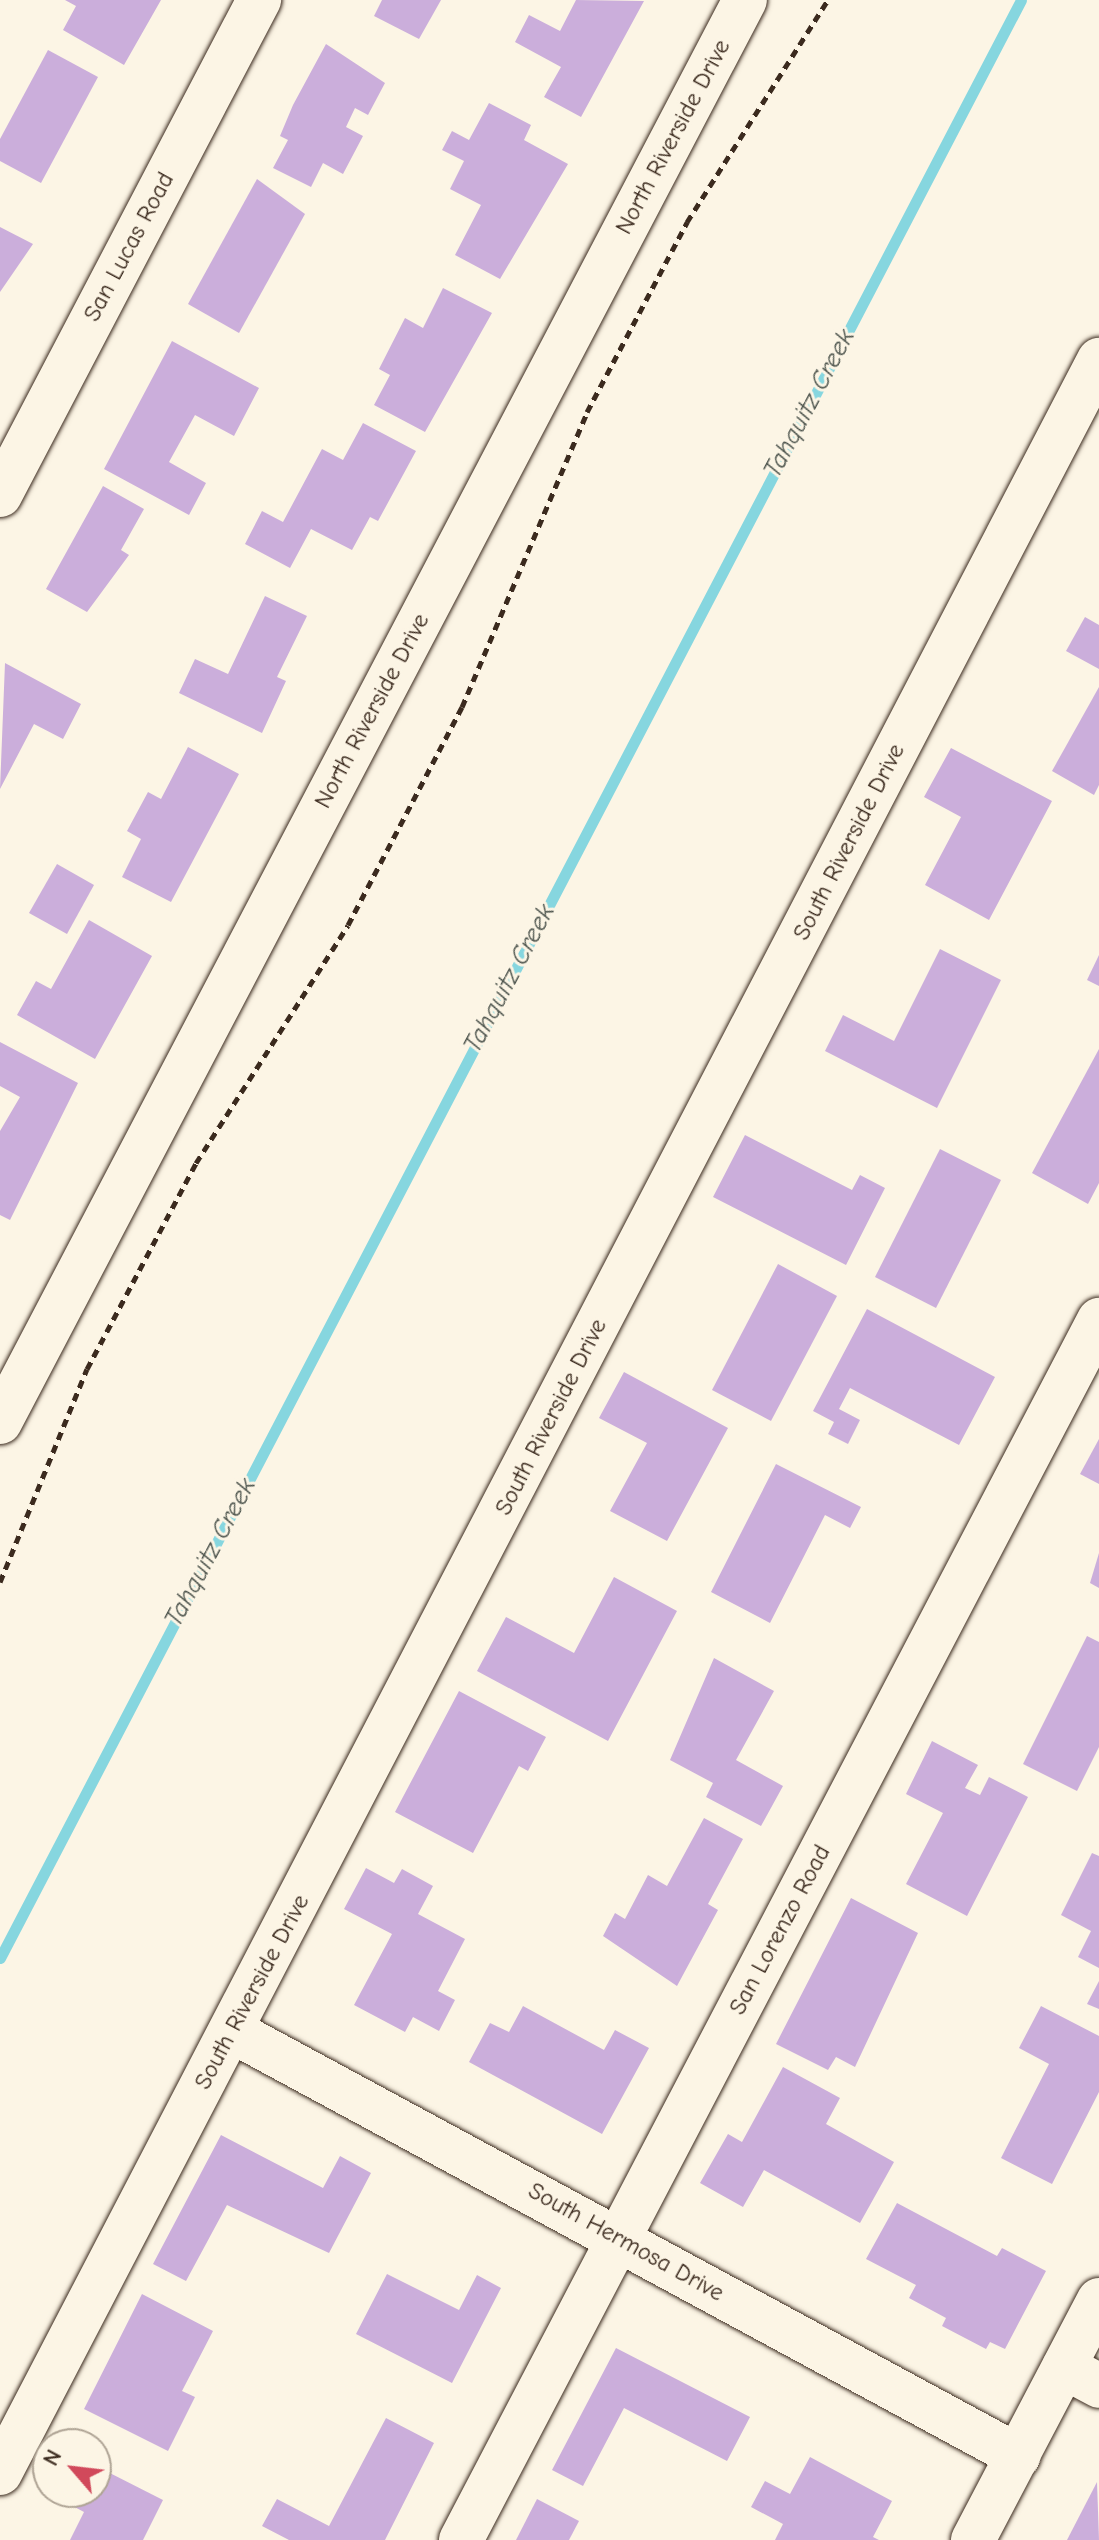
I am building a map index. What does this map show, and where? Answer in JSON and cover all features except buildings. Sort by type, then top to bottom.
[{"type":"street","name":"San Lucas Road","points":[[0,495],[259,0]]},
{"type":"street","name":"North Riverside Drive","points":[[0,1422],[745,0]]},
{"type":"street","name":"South Riverside Drive","points":[[0,2473],[1099,360]]},
{"type":"street","name":"San Lorenzo Road","points":[[461,2540],[1099,1320]]},
{"type":"street","name":"South Hermosa Drive","points":[[232,2031],[1018,2456]]},
{"type":"street","points":[[973,2540],[1018,2456],[1082,2376],[1099,2300]]},
{"type":"path","points":[[0,1582],[87,1369],[196,1163],[348,925],[462,707],[587,412],[687,222],[828,0]]},
{"type":"waterway","name":"Tahquitz Creek","points":[[0,1958],[1021,0]]}]
